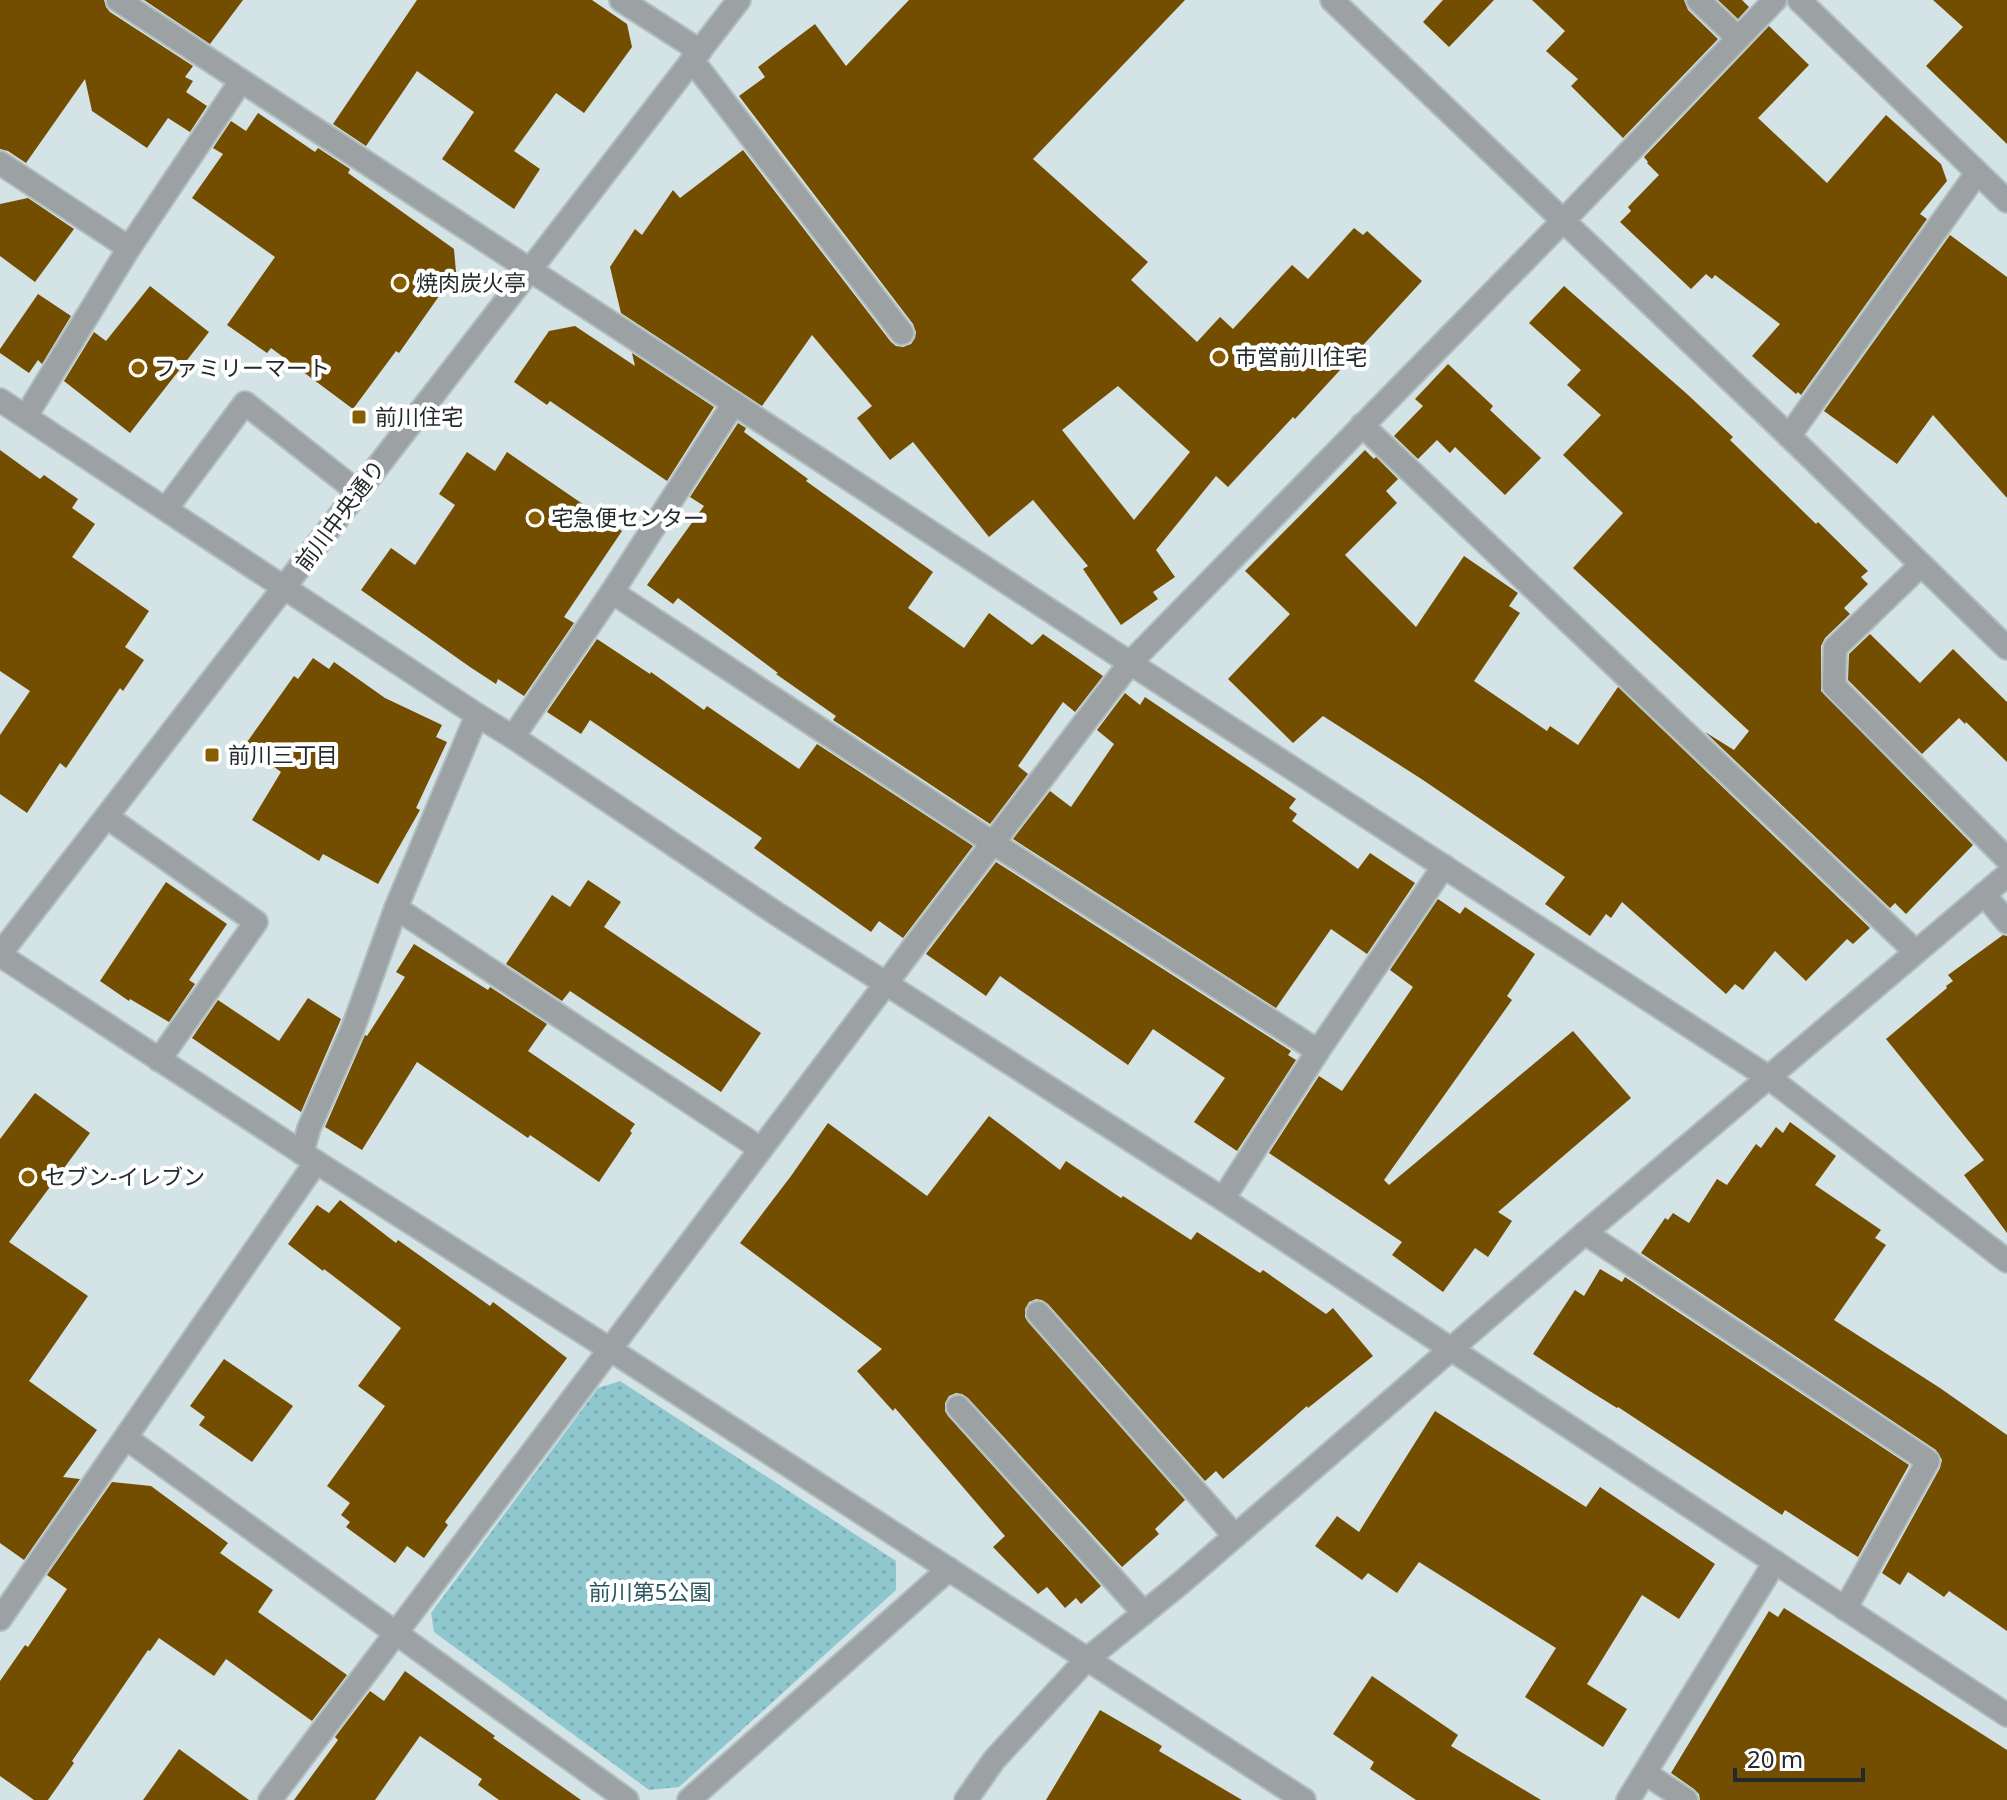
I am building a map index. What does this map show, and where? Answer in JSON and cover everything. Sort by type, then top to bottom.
[{"type":"street","points":[[118,0],[1768,1077],[2007,1261]]},
{"type":"street","points":[[621,0],[696,55],[902,333]]},
{"type":"street","name":"前川中央通り","points":[[0,955],[739,0]]},
{"type":"street","points":[[1332,0],[2007,648]]},
{"type":"street","points":[[1698,0],[1738,38]]},
{"type":"street","points":[[270,1800],[1130,663],[1775,0]]},
{"type":"street","points":[[1799,0],[2007,201]]},
{"type":"street","points":[[26,416],[129,248],[241,81]]},
{"type":"street","points":[[0,163],[129,248]]},
{"type":"street","points":[[1789,436],[1977,173]]},
{"type":"street","points":[[0,400],[777,914],[1223,1199],[2007,1715]]},
{"type":"street","points":[[166,509],[245,403],[358,492]]},
{"type":"street","points":[[513,737],[612,592],[734,403]]},
{"type":"street","points":[[1362,425],[1916,952]]},
{"type":"street","points":[[1921,565],[1835,648],[1834,686],[2007,859]]},
{"type":"street","points":[[612,592],[993,843],[1318,1051]]},
{"type":"street","points":[[0,1619],[126,1438],[309,1158],[309,1128],[353,1028],[396,908],[477,715]]},
{"type":"street","points":[[107,817],[256,922],[159,1060]]},
{"type":"street","points":[[1223,1199],[1318,1051],[1444,866]]},
{"type":"street","points":[[966,1800],[994,1760],[1086,1660],[2007,875]]},
{"type":"street","points":[[1984,894],[2007,922]]},
{"type":"street","points":[[396,908],[761,1149]]},
{"type":"street","points":[[0,955],[1304,1800]]},
{"type":"street","points":[[1585,1233],[1928,1461],[1845,1609]]},
{"type":"street","points":[[1038,1313],[1235,1536]]},
{"type":"street","points":[[958,1407],[1144,1613]]},
{"type":"street","points":[[126,1438],[627,1800]]},
{"type":"street","points":[[1628,1800],[1775,1562]]},
{"type":"street","points":[[689,1800],[949,1569]]},
{"type":"street","points":[[1645,1773],[1686,1800]]},
{"type":"green space","name":"前川第5公園","points":[[620,1381],[896,1561],[896,1590],[679,1787],[649,1790],[434,1632],[431,1613],[598,1388]]},
{"type":"building","points":[[0,0],[104,0],[110,12],[193,66],[185,77],[193,81],[186,92],[207,106],[190,132],[168,118],[147,148],[92,111],[85,79],[26,163],[0,149]]},
{"type":"building","points":[[144,0],[243,0],[210,44]]},
{"type":"building","points":[[417,0],[592,0],[627,24],[632,47],[584,113],[556,93],[514,151],[540,169],[514,209],[442,159],[474,112],[417,71],[366,146],[333,124]]},
{"type":"building","points":[[909,0],[1185,0],[1033,159],[1148,262],[1131,280],[1197,342],[1220,317],[1233,329],[1292,265],[1308,279],[1354,228],[1363,235],[1367,231],[1422,281],[1228,487],[1216,476],[1156,550],[1175,577],[1153,592],[1158,599],[1121,625],[1083,569],[1088,566],[1033,500],[989,537],[913,442],[890,460],[857,418],[872,406],[812,335],[762,406],[621,313],[610,267],[635,229],[642,235],[673,190],[680,198],[743,150],[891,342],[903,347],[911,344],[916,332],[913,324],[739,96],[765,77],[758,67],[815,24],[846,66]],"holes":[[[1118,386],[1190,452],[1134,520],[1062,430]]]},
{"type":"building","points":[[1443,0],[1494,0],[1449,47],[1423,22]]},
{"type":"building","points":[[1532,0],[1684,0],[1688,10],[1718,39],[1623,138],[1571,86],[1578,79],[1546,51],[1565,31]]},
{"type":"building","points":[[1718,0],[1742,0],[1749,7],[1738,19]]},
{"type":"building","points":[[1933,0],[2007,0],[2007,144],[1926,66],[1963,27]]},
{"type":"building","points":[[1769,26],[1809,65],[1758,118],[1827,183],[1886,115],[1941,164],[1947,181],[1920,214],[1927,219],[1801,395],[1752,356],[1780,324],[1715,275],[1712,279],[1706,274],[1691,289],[1620,222],[1631,211],[1628,207],[1659,175],[1644,157]]},
{"type":"building","points":[[258,113],[315,152],[318,148],[350,169],[348,173],[454,249],[456,272],[399,353],[396,351],[353,409],[271,348],[267,353],[227,325],[275,257],[192,198],[223,154],[213,148],[231,121],[246,131]]},
{"type":"building","points":[[28,198],[74,229],[35,282],[0,256],[0,204]]},
{"type":"building","points":[[1950,235],[2007,277],[2007,498],[1933,415],[1897,464],[1824,411]]},
{"type":"building","points":[[150,286],[209,332],[130,433],[64,381],[94,332],[106,341]]},
{"type":"building","points":[[1564,286],[1733,437],[1730,440],[1868,571],[1861,577],[1868,584],[1844,608],[1850,614],[1825,638],[1821,646],[1821,691],[1973,845],[1906,914],[1895,903],[1890,908],[1705,732],[1734,750],[1749,731],[1573,568],[1623,513],[1563,455],[1601,415],[1567,385],[1581,370],[1529,323]]},
{"type":"building","points":[[38,294],[71,316],[42,364],[38,360],[29,373],[0,353],[0,349]]},
{"type":"building","points":[[575,326],[635,366],[632,353],[714,407],[667,481],[550,401],[547,405],[514,382],[549,331]]},
{"type":"building","points":[[1448,364],[1493,406],[1490,410],[1541,458],[1505,495],[1455,447],[1450,453],[1437,440],[1418,459],[1394,436],[1423,406],[1415,399]]},
{"type":"building","points":[[738,423],[746,428],[744,432],[808,479],[806,481],[933,572],[908,608],[964,648],[989,613],[1032,645],[1043,634],[1103,676],[1075,712],[1063,702],[1018,766],[1028,774],[990,824],[833,720],[836,716],[678,598],[673,604],[647,585],[704,506],[690,497]]},
{"type":"building","points":[[0,450],[40,479],[44,475],[78,499],[72,508],[95,524],[72,557],[149,611],[125,647],[144,660],[123,691],[120,688],[66,768],[60,763],[27,813],[0,794],[0,735],[30,691],[0,671]]},
{"type":"building","points":[[1365,450],[1398,479],[1386,491],[1397,503],[1345,555],[1416,627],[1464,556],[1518,593],[1509,606],[1520,613],[1474,681],[1547,731],[1550,726],[1578,745],[1618,687],[1870,928],[1853,944],[1847,939],[1806,981],[1775,951],[1743,990],[1735,984],[1726,994],[1622,902],[1611,918],[1606,914],[1590,936],[1545,904],[1565,877],[1323,716],[1293,743],[1228,679],[1290,614],[1245,571]]},
{"type":"building","points":[[467,452],[495,471],[507,452],[622,531],[564,617],[574,623],[524,696],[498,679],[496,684],[361,590],[391,548],[415,565],[455,505],[439,494]]},
{"type":"building","points":[[1870,634],[1920,683],[1953,649],[2007,702],[2007,762],[1959,718],[1922,754],[1848,680],[1849,654]]},
{"type":"building","points":[[597,639],[704,710],[707,706],[799,769],[817,744],[973,846],[903,938],[879,921],[871,932],[754,848],[762,838],[590,720],[581,734],[547,712]]},
{"type":"building","points":[[313,658],[329,669],[334,662],[385,698],[442,725],[436,737],[447,742],[416,808],[420,810],[378,884],[323,854],[319,861],[252,820],[281,772],[245,745],[294,676],[298,679]]},
{"type":"building","points":[[1125,693],[1140,705],[1145,697],[1296,799],[1289,808],[1297,814],[1292,821],[1358,869],[1370,853],[1415,883],[1367,954],[1331,929],[1276,1008],[1013,839],[1050,791],[1071,807],[1114,744],[1097,730]]},
{"type":"building","points":[[996,862],[1291,1051],[1288,1055],[1296,1060],[1237,1151],[1194,1122],[1225,1078],[1153,1029],[1128,1065],[1000,976],[986,996],[926,954]]},
{"type":"building","points":[[588,880],[621,902],[604,927],[761,1033],[721,1092],[570,991],[562,1001],[506,964],[552,895],[570,907]]},
{"type":"building","points":[[166,882],[227,924],[189,980],[195,984],[169,1022],[100,981]]},
{"type":"building","points":[[1438,899],[1460,914],[1465,907],[1535,954],[1507,996],[1512,1000],[1384,1180],[1389,1185],[1573,1031],[1631,1098],[1498,1212],[1512,1221],[1488,1257],[1475,1248],[1443,1292],[1392,1255],[1402,1242],[1269,1153],[1319,1076],[1342,1091],[1413,987],[1390,970]]},
{"type":"building","points":[[2003,935],[2007,936],[2007,1233],[1964,1175],[1984,1160],[1886,1039],[1947,988],[1953,981],[1948,975]]},
{"type":"building","points":[[414,944],[547,1024],[528,1051],[635,1124],[599,1182],[417,1062],[362,1150],[325,1127],[365,1035],[405,977],[396,972]]},
{"type":"building","points":[[308,998],[341,1019],[301,1112],[192,1038],[218,1000],[279,1041]]},
{"type":"building","points":[[35,1093],[90,1133],[9,1242],[88,1296],[29,1381],[97,1430],[63,1477],[80,1479],[24,1560],[0,1543],[0,1139]]},
{"type":"building","points":[[989,1116],[1060,1170],[1066,1161],[1191,1240],[1197,1232],[1260,1273],[1263,1270],[1326,1314],[1333,1308],[1373,1356],[1307,1406],[1223,1479],[1216,1471],[1205,1481],[1048,1304],[1036,1299],[1029,1302],[1025,1309],[1028,1322],[1185,1500],[1155,1529],[1159,1534],[1122,1567],[968,1398],[956,1393],[949,1396],[945,1403],[948,1416],[1101,1586],[1081,1604],[1076,1598],[1065,1608],[1047,1587],[1038,1594],[993,1547],[1005,1536],[895,1408],[893,1411],[857,1371],[882,1349],[740,1243],[828,1123],[927,1196]]},
{"type":"building","points":[[1790,1122],[1836,1156],[1815,1185],[1881,1230],[1875,1238],[1886,1245],[1834,1320],[2007,1435],[2007,1631],[1949,1591],[1944,1597],[1908,1572],[1900,1585],[1882,1573],[1940,1468],[1942,1460],[1936,1450],[1641,1253],[1665,1218],[1668,1220],[1673,1213],[1689,1223],[1717,1179],[1727,1185],[1756,1144],[1761,1148],[1776,1127],[1783,1133]]},
{"type":"building","points":[[340,1200],[396,1243],[398,1240],[490,1306],[493,1302],[567,1358],[445,1522],[448,1525],[424,1558],[407,1546],[395,1563],[346,1527],[350,1522],[341,1515],[350,1503],[327,1486],[385,1406],[358,1386],[401,1328],[288,1244],[317,1205],[329,1213]]},
{"type":"building","points":[[1600,1269],[1622,1282],[1625,1277],[1909,1465],[1858,1557],[1785,1510],[1782,1515],[1533,1354],[1575,1290],[1584,1296]]},
{"type":"building","points":[[224,1359],[293,1406],[252,1462],[199,1425],[205,1417],[190,1406]]},
{"type":"building","points":[[1435,1411],[1586,1507],[1600,1487],[1715,1564],[1679,1619],[1642,1595],[1587,1684],[1627,1709],[1603,1747],[1525,1697],[1556,1648],[1419,1562],[1397,1593],[1368,1573],[1362,1580],[1315,1546],[1337,1516],[1359,1532]]},
{"type":"building","points":[[112,1482],[151,1486],[228,1543],[220,1553],[273,1590],[258,1612],[347,1675],[312,1721],[226,1659],[214,1676],[159,1638],[48,1800],[34,1800],[0,1776],[0,1681],[25,1645],[28,1647],[67,1589],[47,1575]]},
{"type":"building","points":[[1784,1608],[2007,1750],[2007,1800],[1700,1800],[1694,1789],[1671,1773],[1769,1611],[1778,1617]]},
{"type":"building","points":[[405,1671],[581,1800],[499,1800],[478,1785],[482,1779],[420,1736],[375,1800],[294,1800],[338,1740],[335,1737],[370,1691],[384,1701]]},
{"type":"building","points":[[1372,1676],[1458,1735],[1451,1746],[1541,1800],[1416,1800],[1370,1769],[1374,1762],[1333,1734]]},
{"type":"building","points":[[1100,1710],[1162,1746],[1159,1751],[1242,1800],[1046,1800]]},
{"type":"building","points":[[179,1749],[249,1800],[143,1800]]},
{"type":"place","name":"焼肉炭火亭","points":[[400,283]]},
{"type":"place","name":"市営前川住宅","points":[[1219,357]]},
{"type":"place","name":"ファミリーマート","points":[[138,368]]},
{"type":"place","name":"前川住宅","points":[[359,417]]},
{"type":"place","name":"宅急便センター","points":[[535,518]]},
{"type":"place","name":"前川三丁目","points":[[212,755]]},
{"type":"place","name":"セブン-イレブン","points":[[28,1177]]}]
